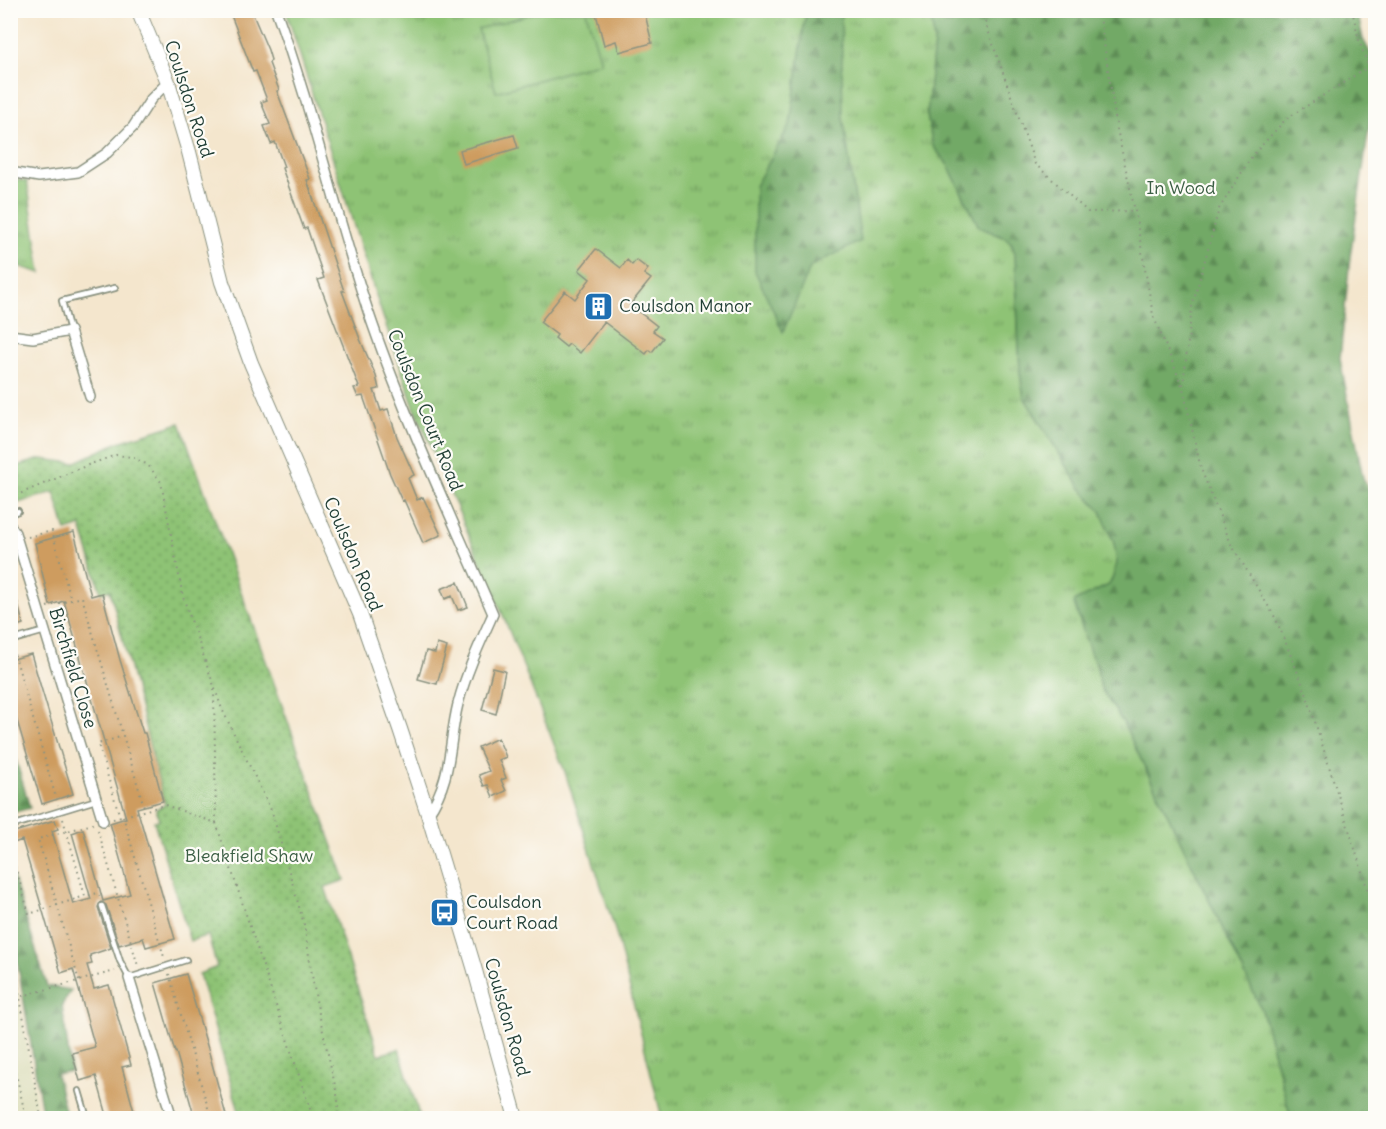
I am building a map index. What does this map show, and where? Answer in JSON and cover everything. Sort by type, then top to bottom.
[{"type":"main road","name":"Coulsdon Road","points":[[138,10],[168,82],[189,152],[222,282],[251,363],[360,614],[428,814],[516,1119]]},
{"type":"street","name":"Coulsdon Court Road","points":[[276,10],[368,311],[405,411],[493,614],[473,658],[458,705],[445,782],[439,798],[428,814]]},
{"type":"street","points":[[10,172],[39,177],[78,172],[107,153],[133,127],[151,99],[168,82]]},
{"type":"street","points":[[10,335],[33,338],[70,331],[90,398]]},
{"type":"street","name":"Birchfield Close","points":[[10,525],[15,533],[103,821]]},
{"type":"street","points":[[129,978],[172,1119]]},
{"type":"lane","points":[[70,331],[62,302],[115,288]]},
{"type":"lane","points":[[10,514],[18,511]]},
{"type":"lane","points":[[11,641],[45,631]]},
{"type":"lane","points":[[11,826],[96,800]]},
{"type":"lane","points":[[102,906],[120,962],[129,978],[186,960]]},
{"type":"lane","points":[[79,1091],[87,1119]]},
{"type":"path","points":[[981,10],[1035,165],[1088,212],[1135,211]]},
{"type":"path","points":[[1099,10],[1117,129],[1135,211],[1153,315],[1183,387],[1201,469],[1231,544],[1276,619],[1306,693],[1376,916]]},
{"type":"path","points":[[1352,10],[1368,65]]},
{"type":"path","points":[[1183,387],[1192,307],[1220,209],[1252,156],[1286,119],[1376,62]]},
{"type":"path","points":[[10,498],[116,455],[132,457],[148,465],[160,482],[183,597],[222,709],[272,812],[304,924],[316,1000],[338,1099],[338,1119]]},
{"type":"path","points":[[24,538],[52,531],[71,600]]},
{"type":"path","points":[[38,610],[82,597],[145,810]]},
{"type":"path","points":[[11,641],[85,897]]},
{"type":"path","points":[[214,687],[216,823],[313,1119]]},
{"type":"path","points":[[120,817],[98,744],[123,736]]},
{"type":"path","points":[[103,821],[165,805],[216,823]]},
{"type":"path","points":[[79,981],[38,839],[96,823],[140,975]]},
{"type":"path","points":[[10,849],[29,914],[99,893],[102,906]]},
{"type":"path","points":[[10,940],[41,1119]]},
{"type":"path","points":[[21,996],[124,969]]},
{"type":"path","points":[[13,1062],[26,1119]]},
{"type":"shaded area","points":[[11,951],[19,997],[39,1118],[11,1118]]},
{"type":"green space","points":[[286,11],[931,11],[934,43],[927,115],[933,146],[948,165],[979,227],[1006,238],[1012,244],[1015,253],[1020,373],[1024,397],[1080,487],[1101,511],[1114,543],[1117,562],[1109,585],[1075,601],[1091,655],[1096,664],[1101,689],[1123,722],[1262,1010],[1291,1118],[662,1118],[616,933],[565,772],[505,620],[414,407],[379,305]]},
{"type":"green space","points":[[542,11],[586,11],[601,62],[496,92],[478,29]]},
{"type":"green space","points":[[806,11],[841,11],[843,116],[861,241],[811,266],[783,332],[755,271],[755,186],[790,125]]},
{"type":"green space","name":"In Wood","points":[[931,11],[1357,11],[1363,39],[1372,56],[1375,54],[1375,87],[1350,257],[1340,359],[1363,478],[1375,504],[1375,1118],[1291,1118],[1262,1010],[1123,722],[1101,688],[1096,664],[1074,603],[1109,585],[1117,562],[1114,543],[1101,511],[1080,487],[1024,397],[1020,373],[1015,253],[1012,244],[1006,238],[979,227],[948,165],[933,146],[927,115],[934,43]]},
{"type":"green space","points":[[11,179],[27,181],[41,273],[11,264]]},
{"type":"green space","name":"Bleakfield Shaw","points":[[180,423],[345,880],[325,887],[379,1055],[399,1049],[420,1118],[241,1118],[199,974],[217,967],[208,935],[190,941],[154,821],[159,820],[156,809],[165,805],[110,590],[101,593],[81,526],[66,531],[54,492],[15,504],[11,502],[11,468],[41,459],[74,463],[119,442]]},
{"type":"green space","points":[[10,740],[30,808],[11,813],[10,813]]},
{"type":"green space","points":[[10,867],[47,986],[71,990],[62,1005],[71,1071],[56,1074],[67,1118],[43,1118],[11,923]]},
{"type":"building","points":[[229,10],[251,10],[268,50],[271,60],[269,63],[279,90],[277,91],[310,179],[307,180],[344,291],[342,291],[376,376],[379,389],[374,390],[381,411],[388,409],[397,437],[414,475],[408,478],[417,500],[423,497],[441,535],[423,543],[390,474],[363,396],[358,397],[354,388],[359,387],[318,280],[324,278],[307,228],[304,229],[275,142],[271,144],[264,126],[270,124],[261,102],[267,100],[256,71],[253,72]]},
{"type":"building","points":[[595,10],[644,10],[652,43],[619,52],[616,41],[604,45]]},
{"type":"building","points":[[514,135],[518,148],[464,164],[460,150]]},
{"type":"building","name":"Coulsdon Manor","points":[[596,249],[621,268],[627,260],[632,265],[636,260],[648,269],[644,274],[651,279],[630,305],[657,326],[653,331],[663,338],[652,352],[649,350],[646,354],[604,322],[580,353],[569,344],[566,347],[555,338],[557,335],[540,322],[565,291],[575,299],[590,279],[579,270]]},
{"type":"building","points":[[74,532],[91,596],[102,593],[120,660],[143,733],[145,733],[163,801],[137,808],[175,939],[146,947],[143,938],[119,945],[106,905],[101,902],[98,907],[111,948],[90,955],[92,964],[87,965],[94,989],[109,985],[131,1065],[122,1067],[136,1119],[108,1119],[96,1076],[80,1081],[72,1053],[95,1047],[73,969],[61,973],[22,840],[14,843],[11,833],[55,820],[58,829],[52,831],[73,904],[91,899],[72,833],[83,829],[103,901],[130,894],[110,823],[126,818],[64,601],[50,605],[35,543]]},
{"type":"building","points":[[458,582],[468,607],[458,610],[452,596],[445,599],[441,589]]},
{"type":"building","points":[[10,588],[14,588],[23,624],[10,628]]},
{"type":"building","points":[[437,644],[447,647],[437,684],[418,679],[426,651],[435,653]]},
{"type":"building","points":[[31,654],[73,794],[42,804],[10,697],[10,660]]},
{"type":"building","points":[[493,668],[505,671],[496,714],[482,710]]},
{"type":"building","points":[[498,738],[506,757],[499,760],[506,778],[501,780],[506,791],[493,797],[488,785],[484,786],[479,775],[489,771],[478,747]]},
{"type":"building","points":[[186,974],[227,1119],[195,1119],[155,983]]},
{"type":"place","name":"Coulsdon Manor","points":[[598,306]]},
{"type":"place","name":"Coulsdon Court Road","points":[[445,912]]}]
